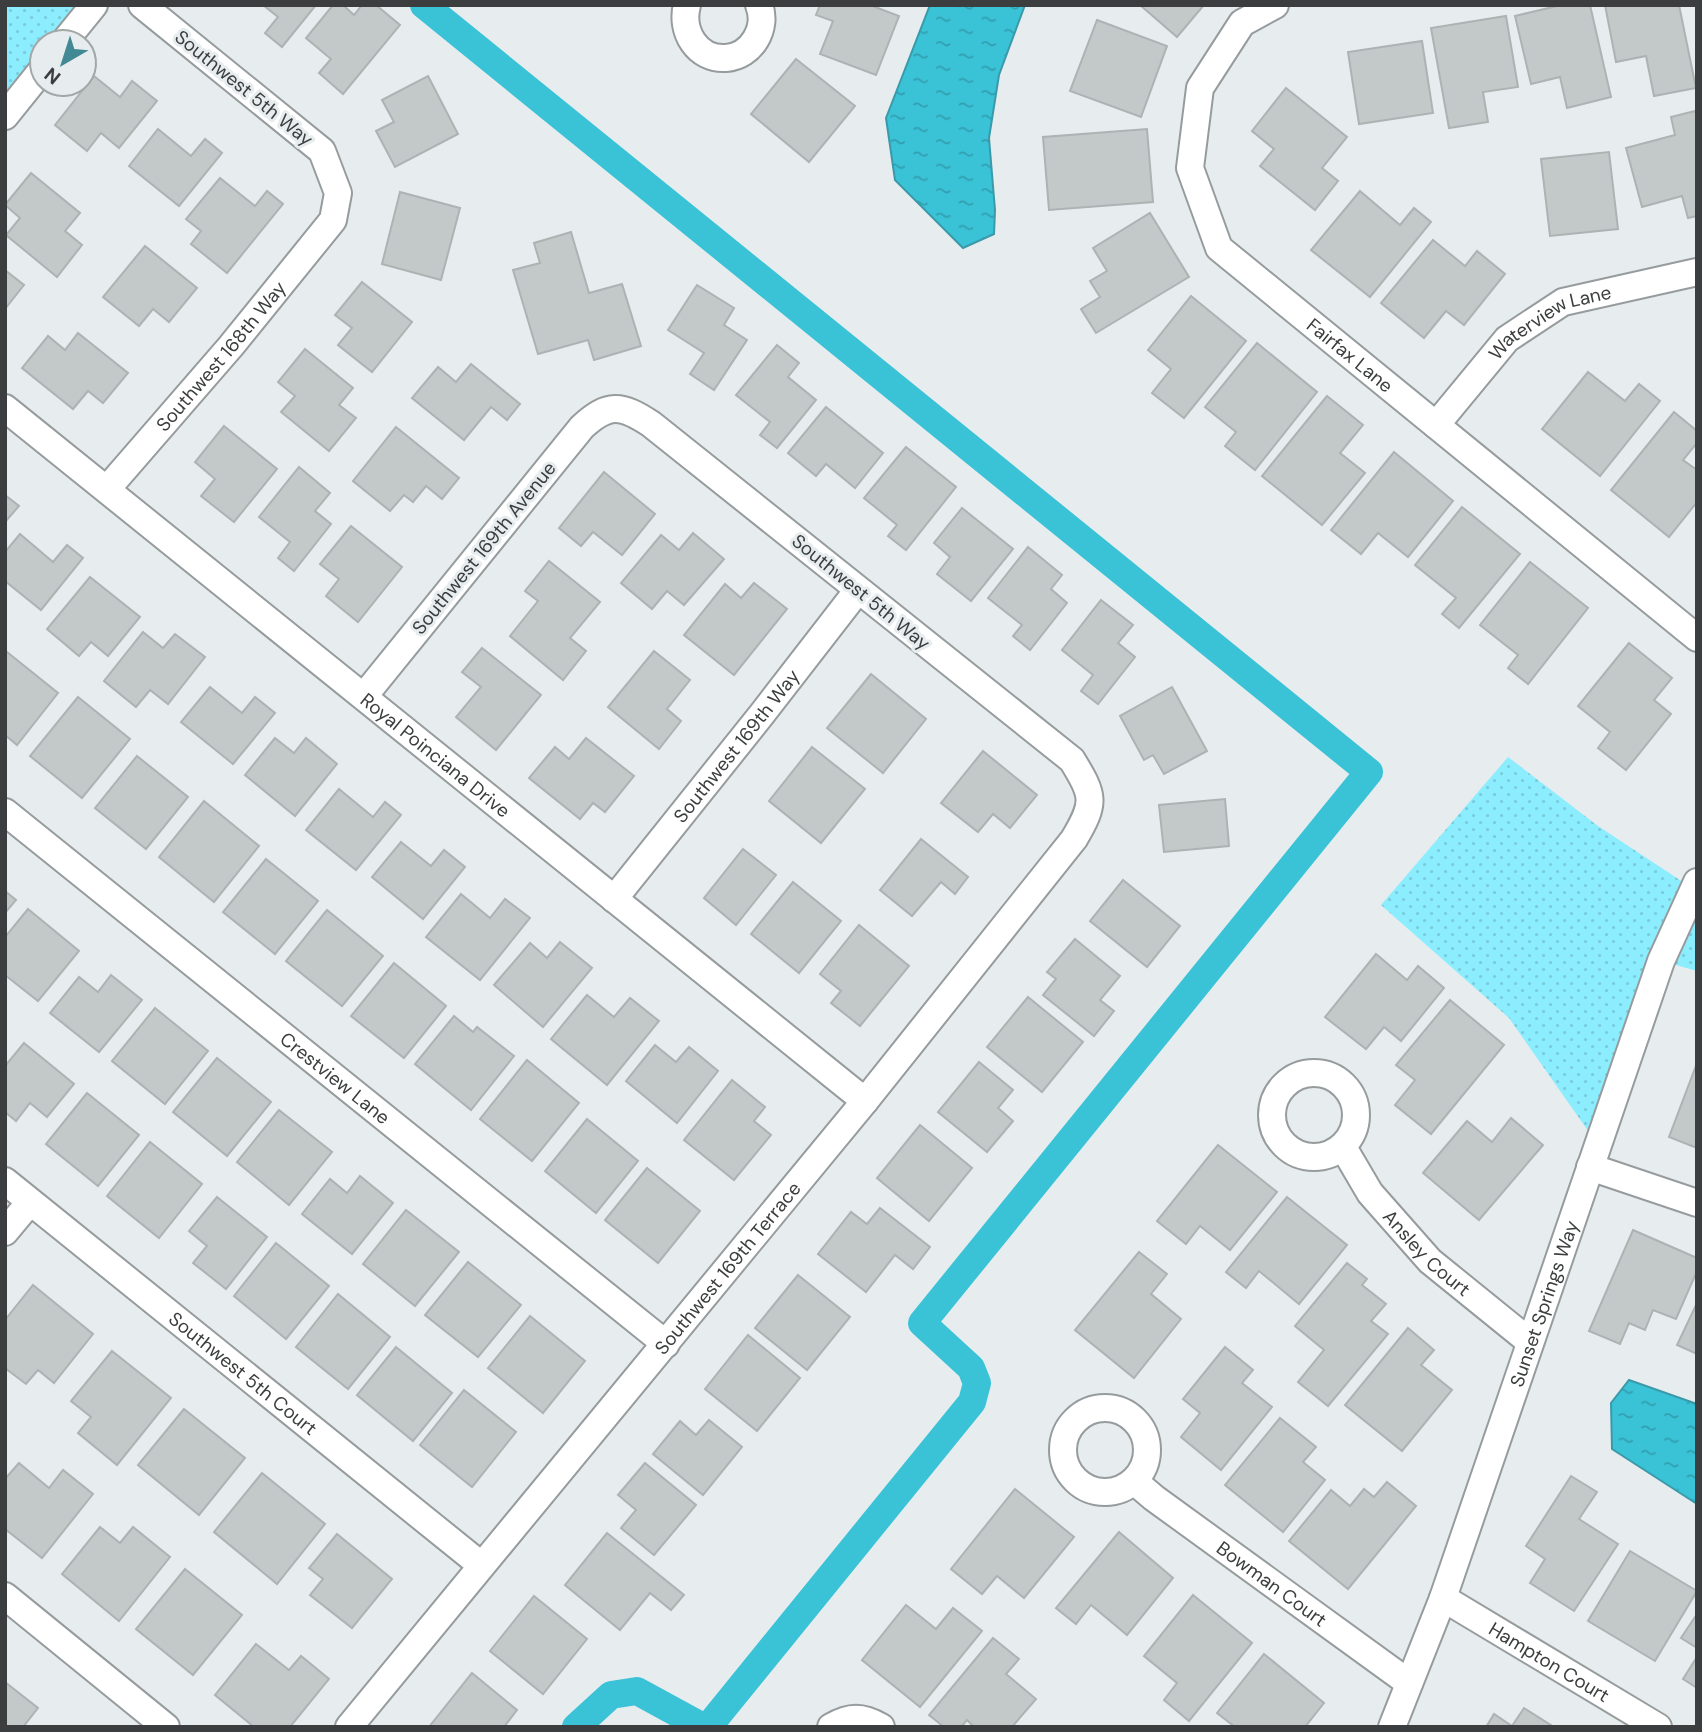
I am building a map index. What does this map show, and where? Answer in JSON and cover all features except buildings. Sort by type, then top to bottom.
[{"type":"street","points":[[76,28],[94,5]]},
{"type":"street","name":"Southwest 5th Way","points":[[142,5],[323,151],[338,193],[333,220]]},
{"type":"street","points":[[687,5],[684,19],[692,42],[701,51],[726,58],[740,55],[751,47],[758,36],[762,23],[759,5]]},
{"type":"street","name":"Fairfax Lane","points":[[1275,5],[1242,23],[1200,88],[1191,168],[1219,248],[1697,638]]},
{"type":"street","points":[[5,116],[28,87]]},
{"type":"street","name":"Southwest 168th Way","points":[[107,489],[231,346],[333,220]]},
{"type":"street","name":"Waterview Lane","points":[[1436,425],[1507,340],[1563,302],[1697,272]]},
{"type":"street","name":"Royal Poinciana Drive","points":[[5,408],[865,1101]]},
{"type":"street","name":"Southwest 5th Way","points":[[611,408],[634,412],[651,424],[1072,760],[1085,781],[1091,799]]},
{"type":"street","name":"Southwest 169th Avenue","points":[[364,696],[582,427],[596,414],[611,408]]},
{"type":"street","name":"Southwest 169th Way","points":[[614,899],[762,715],[858,590]]},
{"type":"street","name":"Southwest 169th Terrace","points":[[349,1727],[865,1101],[1074,839],[1084,821],[1091,799]]},
{"type":"street","name":"Crestview Lane","points":[[5,812],[666,1344]]},
{"type":"street","name":"Sunset Springs Way","points":[[1392,1727],[1443,1598],[1661,961],[1697,882]]},
{"type":"street","name":"Ansley Court","points":[[1343,1147],[1370,1193],[1430,1261],[1530,1342]]},
{"type":"street","points":[[1590,1167],[1697,1203]]},
{"type":"street","name":"Southwest 5th Court","points":[[5,1181],[481,1564]]},
{"type":"street","points":[[5,1232],[30,1202]]},
{"type":"street","name":"Bowman Court","points":[[1134,1481],[1409,1683]]},
{"type":"street","points":[[5,1596],[166,1727]]},
{"type":"street","name":"Hampton Court","points":[[1443,1598],[1658,1727]]},
{"type":"street","points":[[831,1727],[842,1720],[856,1718],[870,1720],[881,1727]]},
{"type":"shaded area","points":[[5,5],[94,5],[75,28],[28,28],[28,87],[5,116]]},
{"type":"shaded area","points":[[1508,757],[1598,826],[1692,888],[1697,882],[1697,971],[1662,961],[1598,1145],[1509,1018],[1381,905]]},
{"type":"water","points":[[930,5],[1025,5],[999,75],[989,138],[995,210],[994,234],[963,248],[895,180],[886,118]]},
{"type":"water","points":[[1629,1380],[1697,1404],[1697,1504],[1612,1449],[1611,1403]]},
{"type":"waterway","points":[[424,5],[1369,772],[922,1323],[971,1368],[977,1383],[972,1402],[708,1727]]},
{"type":"waterway","points":[[576,1727],[611,1695],[637,1691],[703,1727]]}]
